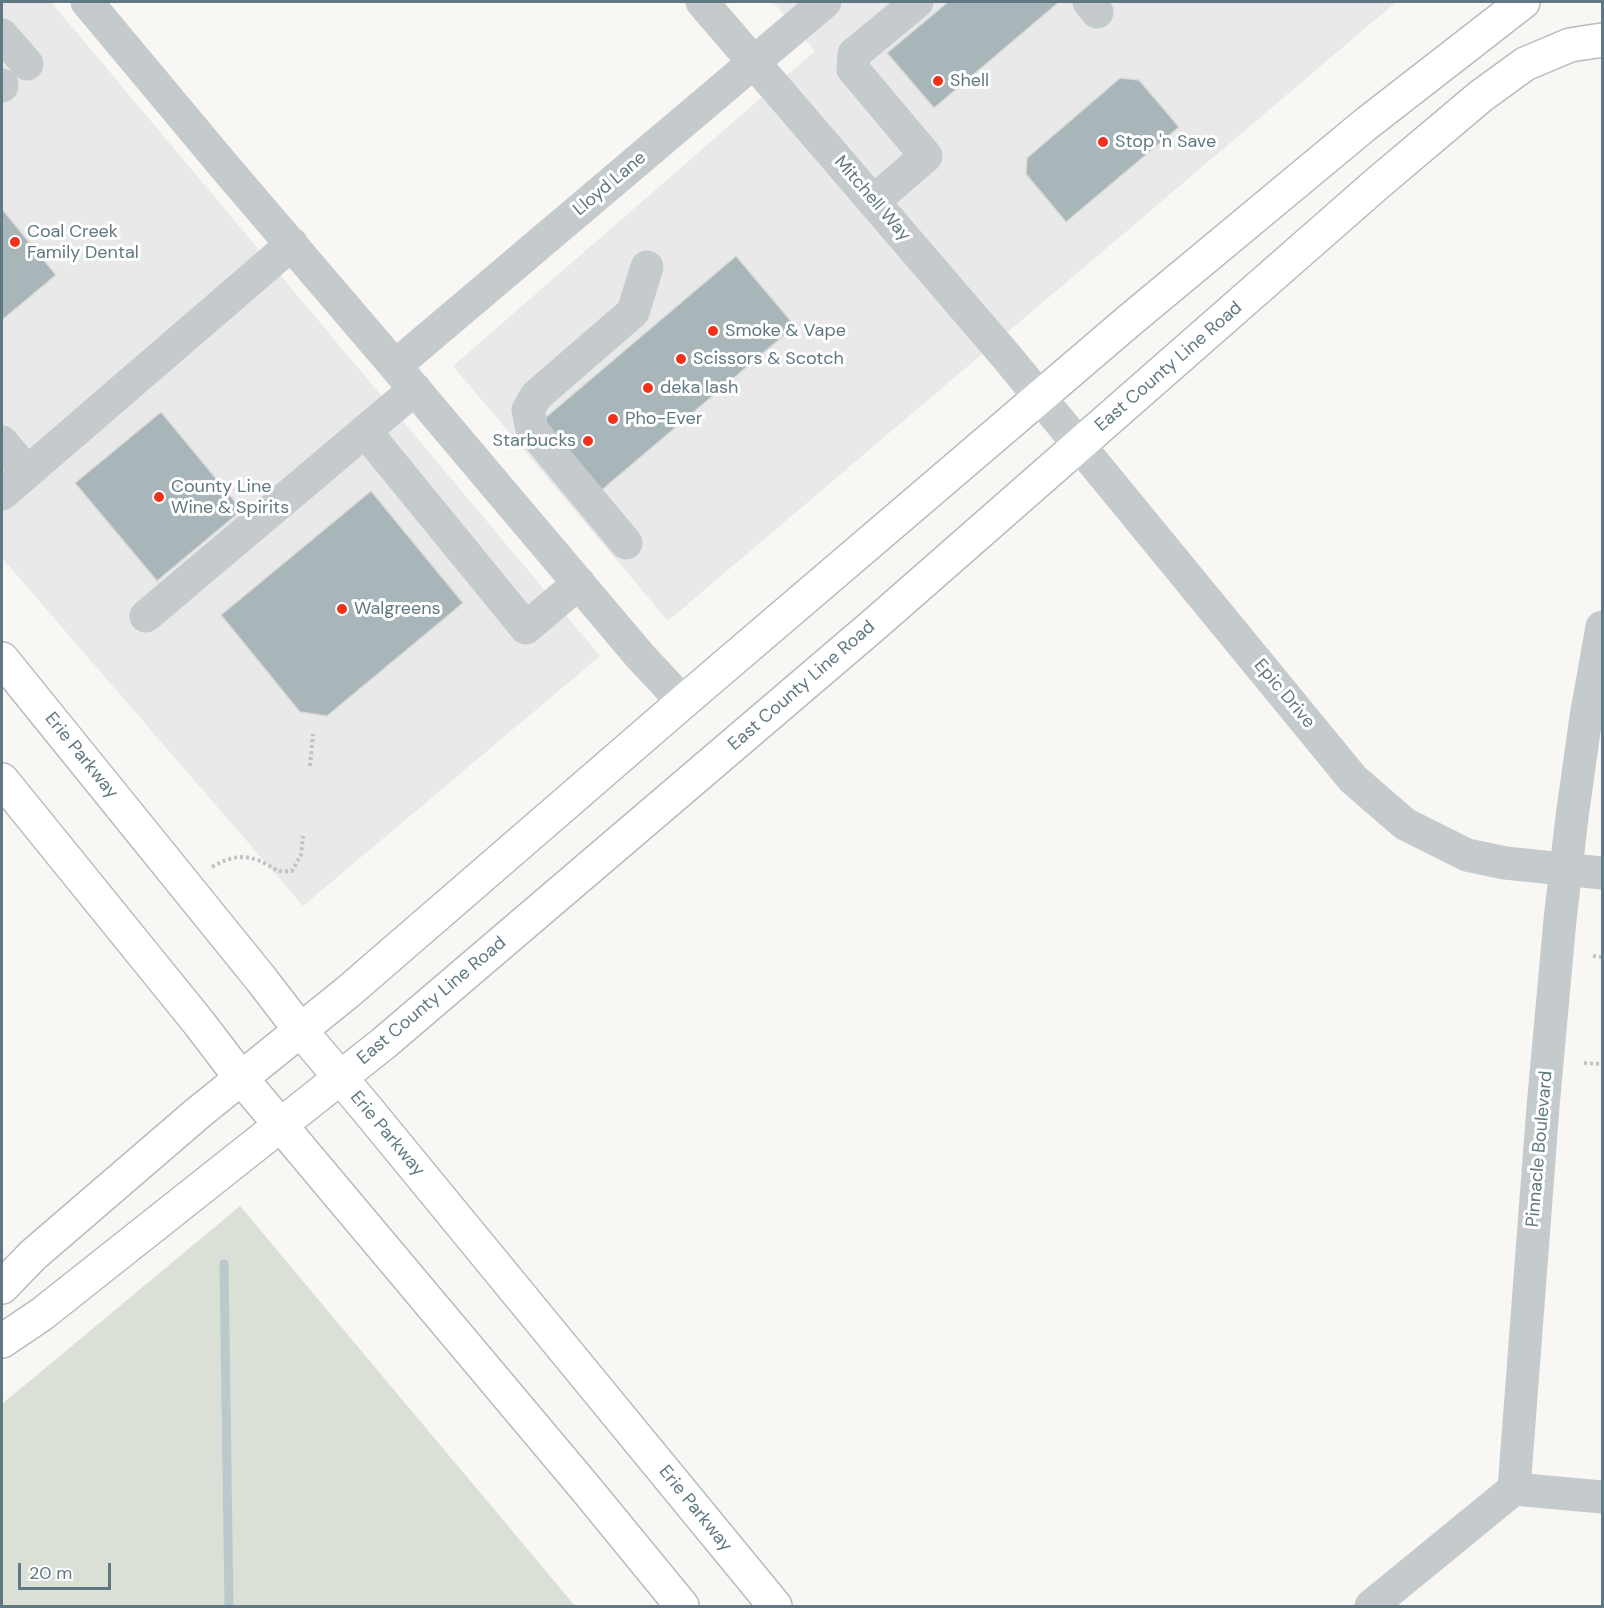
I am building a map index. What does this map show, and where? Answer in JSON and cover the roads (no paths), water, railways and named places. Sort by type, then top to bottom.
[{"type":"main road","points":[[2,1287],[33,1255],[198,1113],[350,992],[683,702],[1039,398],[1366,124],[1523,2]]},
{"type":"main road","name":"East County Line Road","points":[[2,1341],[42,1314],[403,1027],[876,623],[1379,182],[1481,96],[1525,64],[1570,45],[1602,40]]},
{"type":"main road","name":"Erie Parkway","points":[[2,659],[301,1031],[775,1606]]},
{"type":"main road","points":[[2,780],[241,1078],[682,1606]]},
{"type":"street","points":[[87,2],[640,656],[683,702]]},
{"type":"street","name":"Mitchell Way","points":[[702,2],[991,338],[1039,398]]},
{"type":"street","name":"Lloyd Lane","points":[[146,616],[365,431],[405,377],[754,62],[825,2]]},
{"type":"street","points":[[874,201],[926,156],[853,69],[854,54],[917,2]]},
{"type":"street","points":[[2,35],[27,64]]},
{"type":"street","points":[[2,494],[292,244]]},
{"type":"street","points":[[626,543],[531,430],[528,410],[536,396],[633,312],[646,267]]},
{"type":"street","name":"Epic Drive","points":[[1039,398],[1353,779],[1405,824],[1467,855],[1505,863],[1602,873]]},
{"type":"street","points":[[365,431],[526,628],[579,583]]},
{"type":"street","points":[[2,442],[27,472]]},
{"type":"street","name":"Pinnacle Boulevard","points":[[1514,1489],[1543,1107],[1566,870],[1572,817],[1594,718],[1602,627]]},
{"type":"street","points":[[1371,1606],[1514,1489],[1602,1497]]},
{"type":"waterway","points":[[224,1264],[229,1606]]},
{"type":"place","name":"Shell","points":[[938,81]]},
{"type":"place","name":"Stop 'n Save","points":[[1103,142]]},
{"type":"place","name":"Coal Creek Family Dental","points":[[15,242]]},
{"type":"place","name":"Smoke & Vape","points":[[713,331]]},
{"type":"place","name":"Scissors & Scotch","points":[[681,359]]},
{"type":"place","name":"deka lash","points":[[648,388]]},
{"type":"place","name":"Pho-Ever","points":[[613,419]]},
{"type":"place","name":"Starbucks","points":[[588,441]]},
{"type":"place","name":"County Line Wine & Spirits","points":[[159,497]]},
{"type":"place","name":"Walgreens","points":[[342,609]]}]
